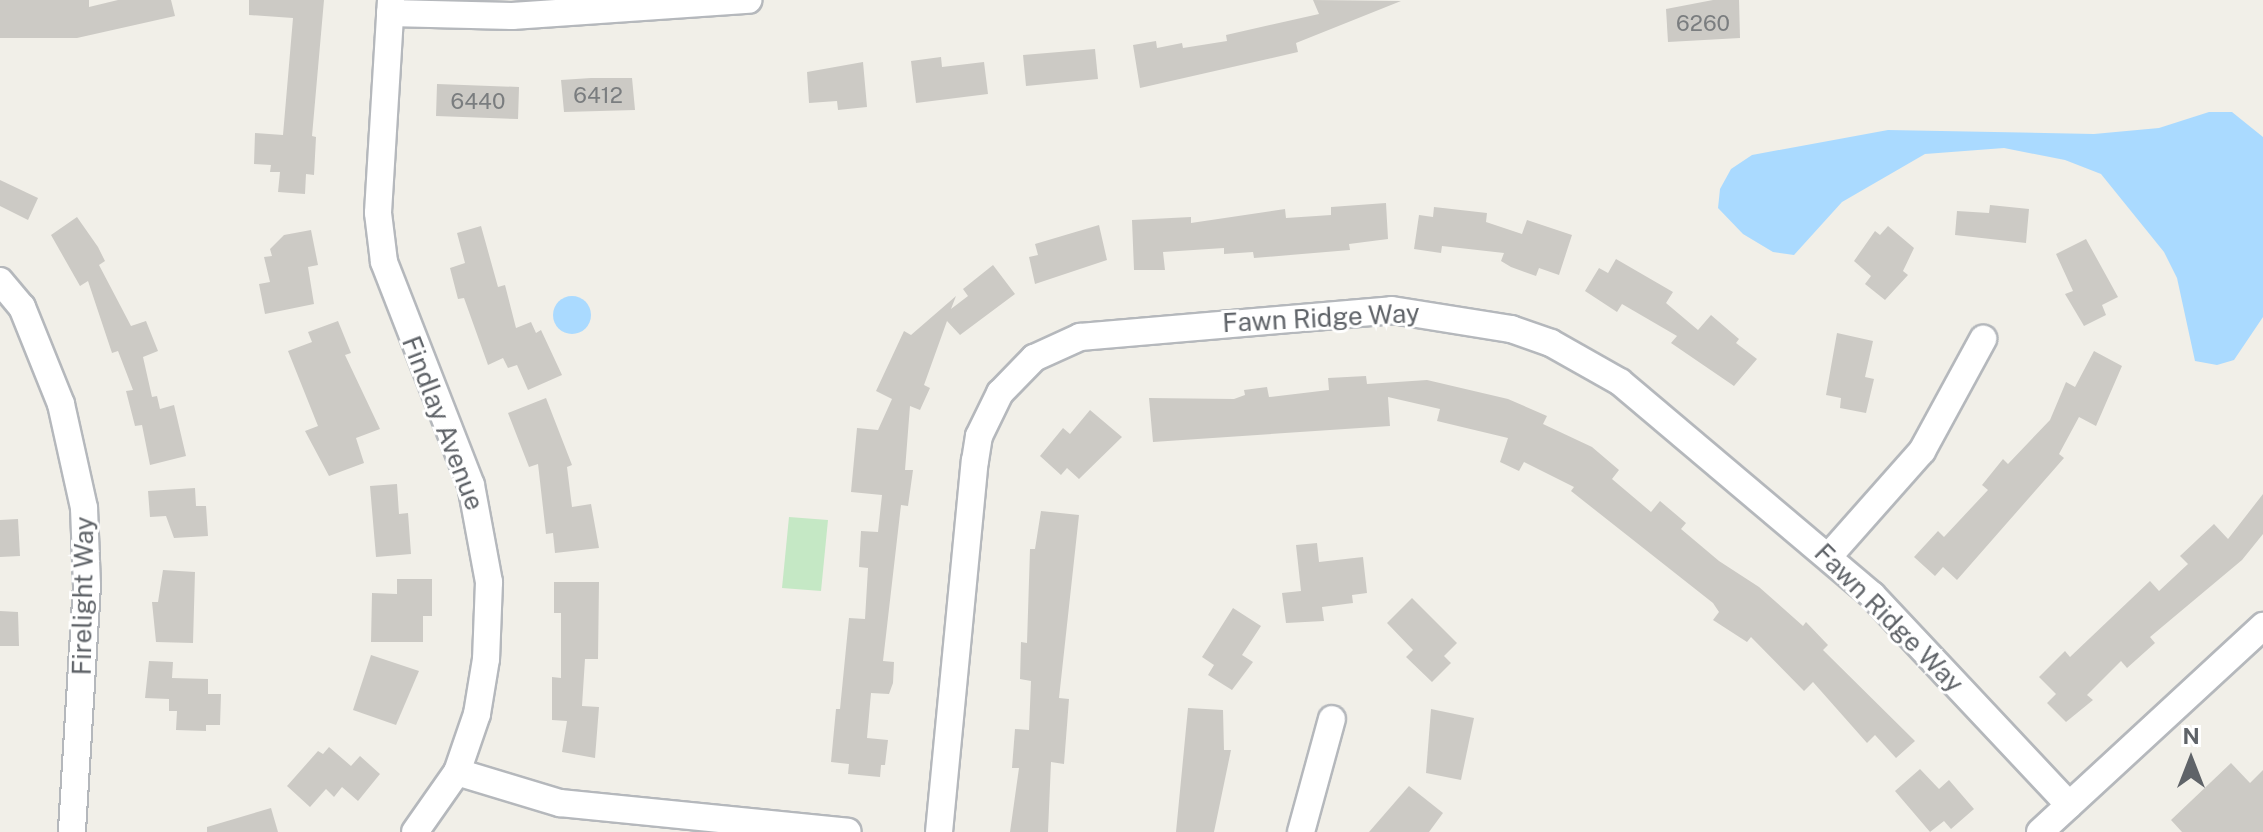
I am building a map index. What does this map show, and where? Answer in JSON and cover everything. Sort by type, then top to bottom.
[{"type":"street","points":[[390,6],[512,16],[748,0]]},
{"type":"street","name":"Findlay Avenue","points":[[390,6],[378,213],[384,262],[471,485],[488,562],[483,686],[457,772],[415,832]]},
{"type":"street","name":"Firelight Way","points":[[0,281],[22,307],[61,404],[84,508],[87,585],[72,832]]},
{"type":"street","name":"Fawn Ridge Way","points":[[939,832],[979,436],[1000,393],[1034,358],[1080,337],[1392,310],[1511,329],[1551,343],[1620,382],[1830,555],[2069,805]]},
{"type":"street","points":[[1830,555],[1922,451],[1983,339]]},
{"type":"street","points":[[2040,832],[2263,626]]},
{"type":"street","points":[[1301,832],[1332,719]]},
{"type":"street","points":[[457,772],[560,803],[848,832]]},
{"type":"green space","points":[[789,517],[828,520],[821,591],[782,588]]},
{"type":"water","points":[[2209,112],[2232,112],[2263,137],[2263,317],[2234,360],[2217,365],[2195,361],[2177,278],[2164,252],[2101,174],[2065,160],[2004,148],[1925,154],[1842,202],[1794,255],[1773,252],[1743,234],[1718,208],[1720,189],[1731,169],[1752,155],[1888,130],[2094,134],[2159,128]]},
{"type":"water","points":[[572,296],[585,302],[591,315],[585,328],[572,334],[559,328],[553,315],[559,302]]},
{"type":"building","points":[[0,0],[89,0],[89,7],[118,0],[171,0],[175,16],[77,38],[0,38]]},
{"type":"building","points":[[249,0],[324,0],[312,136],[316,137],[314,175],[306,174],[305,194],[278,192],[280,172],[270,172],[271,165],[254,164],[255,133],[283,135],[293,18],[249,15]]},
{"type":"building","points":[[1313,0],[1401,1],[1296,43],[1298,52],[1140,88],[1133,45],[1156,41],[1157,48],[1182,43],[1183,48],[1227,41],[1226,35],[1319,14]]},
{"type":"building","points":[[1713,0],[1739,0],[1740,38],[1668,42],[1666,9]]},
{"type":"building","points":[[1095,49],[1098,79],[1026,86],[1023,55]]},
{"type":"building","points":[[941,57],[942,67],[984,62],[988,94],[916,103],[911,61]]},
{"type":"building","points":[[863,62],[867,107],[838,110],[837,101],[809,103],[807,72]]},
{"type":"building","points":[[632,78],[635,110],[564,112],[561,80]]},
{"type":"building","points":[[437,84],[519,87],[518,119],[436,116]]},
{"type":"building","points":[[0,180],[38,198],[28,220],[0,206]]},
{"type":"building","points":[[1386,203],[1388,239],[1349,244],[1350,250],[1254,258],[1253,252],[1224,254],[1224,248],[1163,252],[1165,270],[1134,270],[1132,220],[1191,217],[1191,223],[1285,209],[1286,218],[1331,215],[1331,207]]},
{"type":"building","points":[[1990,205],[2029,209],[2026,243],[1955,235],[1957,211],[1989,213]]},
{"type":"building","points":[[1434,207],[1487,213],[1486,222],[1522,234],[1527,220],[1572,235],[1559,275],[1539,268],[1536,276],[1511,267],[1501,261],[1504,253],[1442,246],[1441,253],[1414,249],[1419,215],[1433,217]]},
{"type":"building","points":[[77,217],[105,261],[99,265],[131,326],[146,321],[158,351],[143,357],[152,397],[157,396],[160,409],[174,405],[186,456],[150,465],[142,425],[135,426],[126,391],[133,390],[118,351],[112,353],[88,281],[80,286],[51,235]]},
{"type":"building","points":[[1099,225],[1107,260],[1035,284],[1029,257],[1038,255],[1035,244]]},
{"type":"building","points":[[481,226],[498,287],[505,285],[516,328],[531,322],[536,333],[541,330],[562,375],[528,390],[517,365],[508,368],[503,358],[488,365],[464,298],[458,299],[450,268],[465,263],[457,233]]},
{"type":"building","points":[[1888,226],[1914,248],[1903,271],[1908,275],[1885,300],[1865,284],[1871,276],[1854,261],[1875,231],[1880,235]]},
{"type":"building","points":[[311,230],[318,265],[308,267],[314,304],[265,314],[259,284],[270,282],[264,257],[272,256],[270,249],[284,235]]},
{"type":"building","points":[[2086,239],[2118,297],[2102,305],[2106,315],[2084,326],[2065,294],[2073,291],[2056,254]]},
{"type":"building","points":[[1616,259],[1673,292],[1666,303],[1698,330],[1711,315],[1739,339],[1736,343],[1757,359],[1734,386],[1671,343],[1677,336],[1622,304],[1617,312],[1585,291],[1599,268],[1608,273]]},
{"type":"building","points":[[993,265],[1015,294],[960,335],[947,321],[924,385],[930,388],[920,410],[910,406],[905,470],[913,470],[908,506],[901,505],[883,661],[894,662],[893,683],[889,694],[871,693],[867,738],[888,740],[885,765],[881,765],[880,777],[848,774],[849,764],[831,762],[836,709],[840,709],[849,618],[865,619],[868,568],[859,567],[861,531],[878,532],[882,495],[851,492],[857,428],[878,430],[892,399],[876,391],[904,331],[911,335],[956,296],[951,309],[968,296],[963,289]]},
{"type":"building","points":[[338,321],[351,353],[345,355],[380,429],[356,438],[364,463],[329,476],[305,431],[318,426],[288,351],[312,342],[308,332]]},
{"type":"building","points":[[1837,333],[1873,341],[1865,377],[1874,379],[1866,413],[1840,408],[1841,398],[1826,395]]},
{"type":"building","points":[[2094,351],[2122,366],[2096,426],[2079,417],[2059,454],[2064,458],[1957,580],[1943,567],[1935,576],[1914,557],[1938,531],[1944,537],[1988,490],[1982,485],[2003,459],[2008,464],[2050,420],[2066,382],[2075,387]]},
{"type":"building","points":[[1366,376],[1367,384],[1427,380],[1508,399],[1547,416],[1543,424],[1592,447],[1619,470],[1612,479],[1651,512],[1660,501],[1686,523],[1681,529],[1719,561],[1759,587],[1803,626],[1806,622],[1828,645],[1823,650],[1915,741],[1896,758],[1875,735],[1867,743],[1813,682],[1804,691],[1751,637],[1747,642],[1713,620],[1719,612],[1713,603],[1571,491],[1574,487],[1524,462],[1519,471],[1500,462],[1508,438],[1437,421],[1440,409],[1388,397],[1390,426],[1153,442],[1149,398],[1234,399],[1245,395],[1244,390],[1267,387],[1269,397],[1329,390],[1328,378]]},
{"type":"building","points":[[546,398],[572,465],[567,467],[572,507],[591,504],[599,548],[555,553],[553,533],[546,534],[538,464],[529,467],[508,413]]},
{"type":"building","points":[[1090,410],[1122,437],[1079,479],[1067,468],[1061,475],[1040,456],[1063,428],[1070,434]]},
{"type":"building","points":[[397,484],[399,514],[408,513],[411,554],[376,557],[370,486]]},
{"type":"building","points":[[195,488],[196,506],[206,506],[208,536],[174,538],[166,516],[150,517],[148,491]]},
{"type":"building","points":[[2263,494],[2263,534],[2242,560],[2150,637],[2155,643],[2127,668],[2121,661],[2087,695],[2093,700],[2066,722],[2047,703],[2056,694],[2039,677],[2065,651],[2070,657],[2150,581],[2159,591],[2188,564],[2180,556],[2214,524],[2228,539]]},
{"type":"building","points":[[1041,511],[1079,515],[1059,698],[1069,699],[1064,764],[1051,762],[1048,832],[1010,832],[1019,768],[1012,768],[1015,729],[1029,730],[1031,681],[1020,679],[1021,642],[1027,643],[1030,549],[1035,549]]},
{"type":"building","points":[[18,519],[20,556],[0,557],[0,520]]},
{"type":"building","points":[[1317,543],[1319,562],[1363,557],[1367,593],[1352,595],[1353,603],[1322,607],[1324,621],[1286,623],[1282,593],[1301,591],[1296,545]]},
{"type":"building","points":[[163,570],[195,572],[193,643],[156,642],[152,602],[158,602]]},
{"type":"building","points":[[397,579],[432,579],[432,616],[423,616],[423,642],[371,642],[372,593],[397,594]]},
{"type":"building","points":[[554,582],[599,582],[598,659],[585,659],[582,706],[599,707],[595,758],[562,752],[567,721],[552,720],[552,677],[561,678],[561,613],[554,613]]},
{"type":"building","points":[[1412,598],[1457,643],[1444,656],[1451,663],[1432,682],[1406,657],[1413,650],[1387,623]]},
{"type":"building","points":[[1233,608],[1261,626],[1242,655],[1253,662],[1232,690],[1208,675],[1214,665],[1202,657]]},
{"type":"building","points":[[0,611],[18,612],[19,646],[0,646]]},
{"type":"building","points":[[371,655],[419,671],[396,725],[353,710]]},
{"type":"building","points":[[149,661],[173,662],[172,678],[208,679],[208,694],[221,694],[220,725],[206,725],[206,731],[176,730],[177,711],[169,711],[169,699],[145,698]]},
{"type":"building","points":[[1188,708],[1223,710],[1224,750],[1231,750],[1214,832],[1176,832]]},
{"type":"building","points":[[1431,709],[1474,718],[1461,780],[1426,773]]},
{"type":"building","points":[[329,747],[351,766],[360,756],[380,774],[358,801],[342,787],[334,797],[326,789],[310,807],[287,786],[318,751],[323,754]]},
{"type":"building","points":[[2231,763],[2250,783],[2263,770],[2263,832],[2182,832],[2171,820]]},
{"type":"building","points":[[1920,769],[1939,789],[1949,780],[1974,809],[1951,829],[1944,821],[1930,832],[1895,791]]},
{"type":"building","points":[[1409,786],[1443,813],[1429,832],[1369,832]]},
{"type":"building","points":[[271,808],[278,832],[207,832],[207,827]]}]
